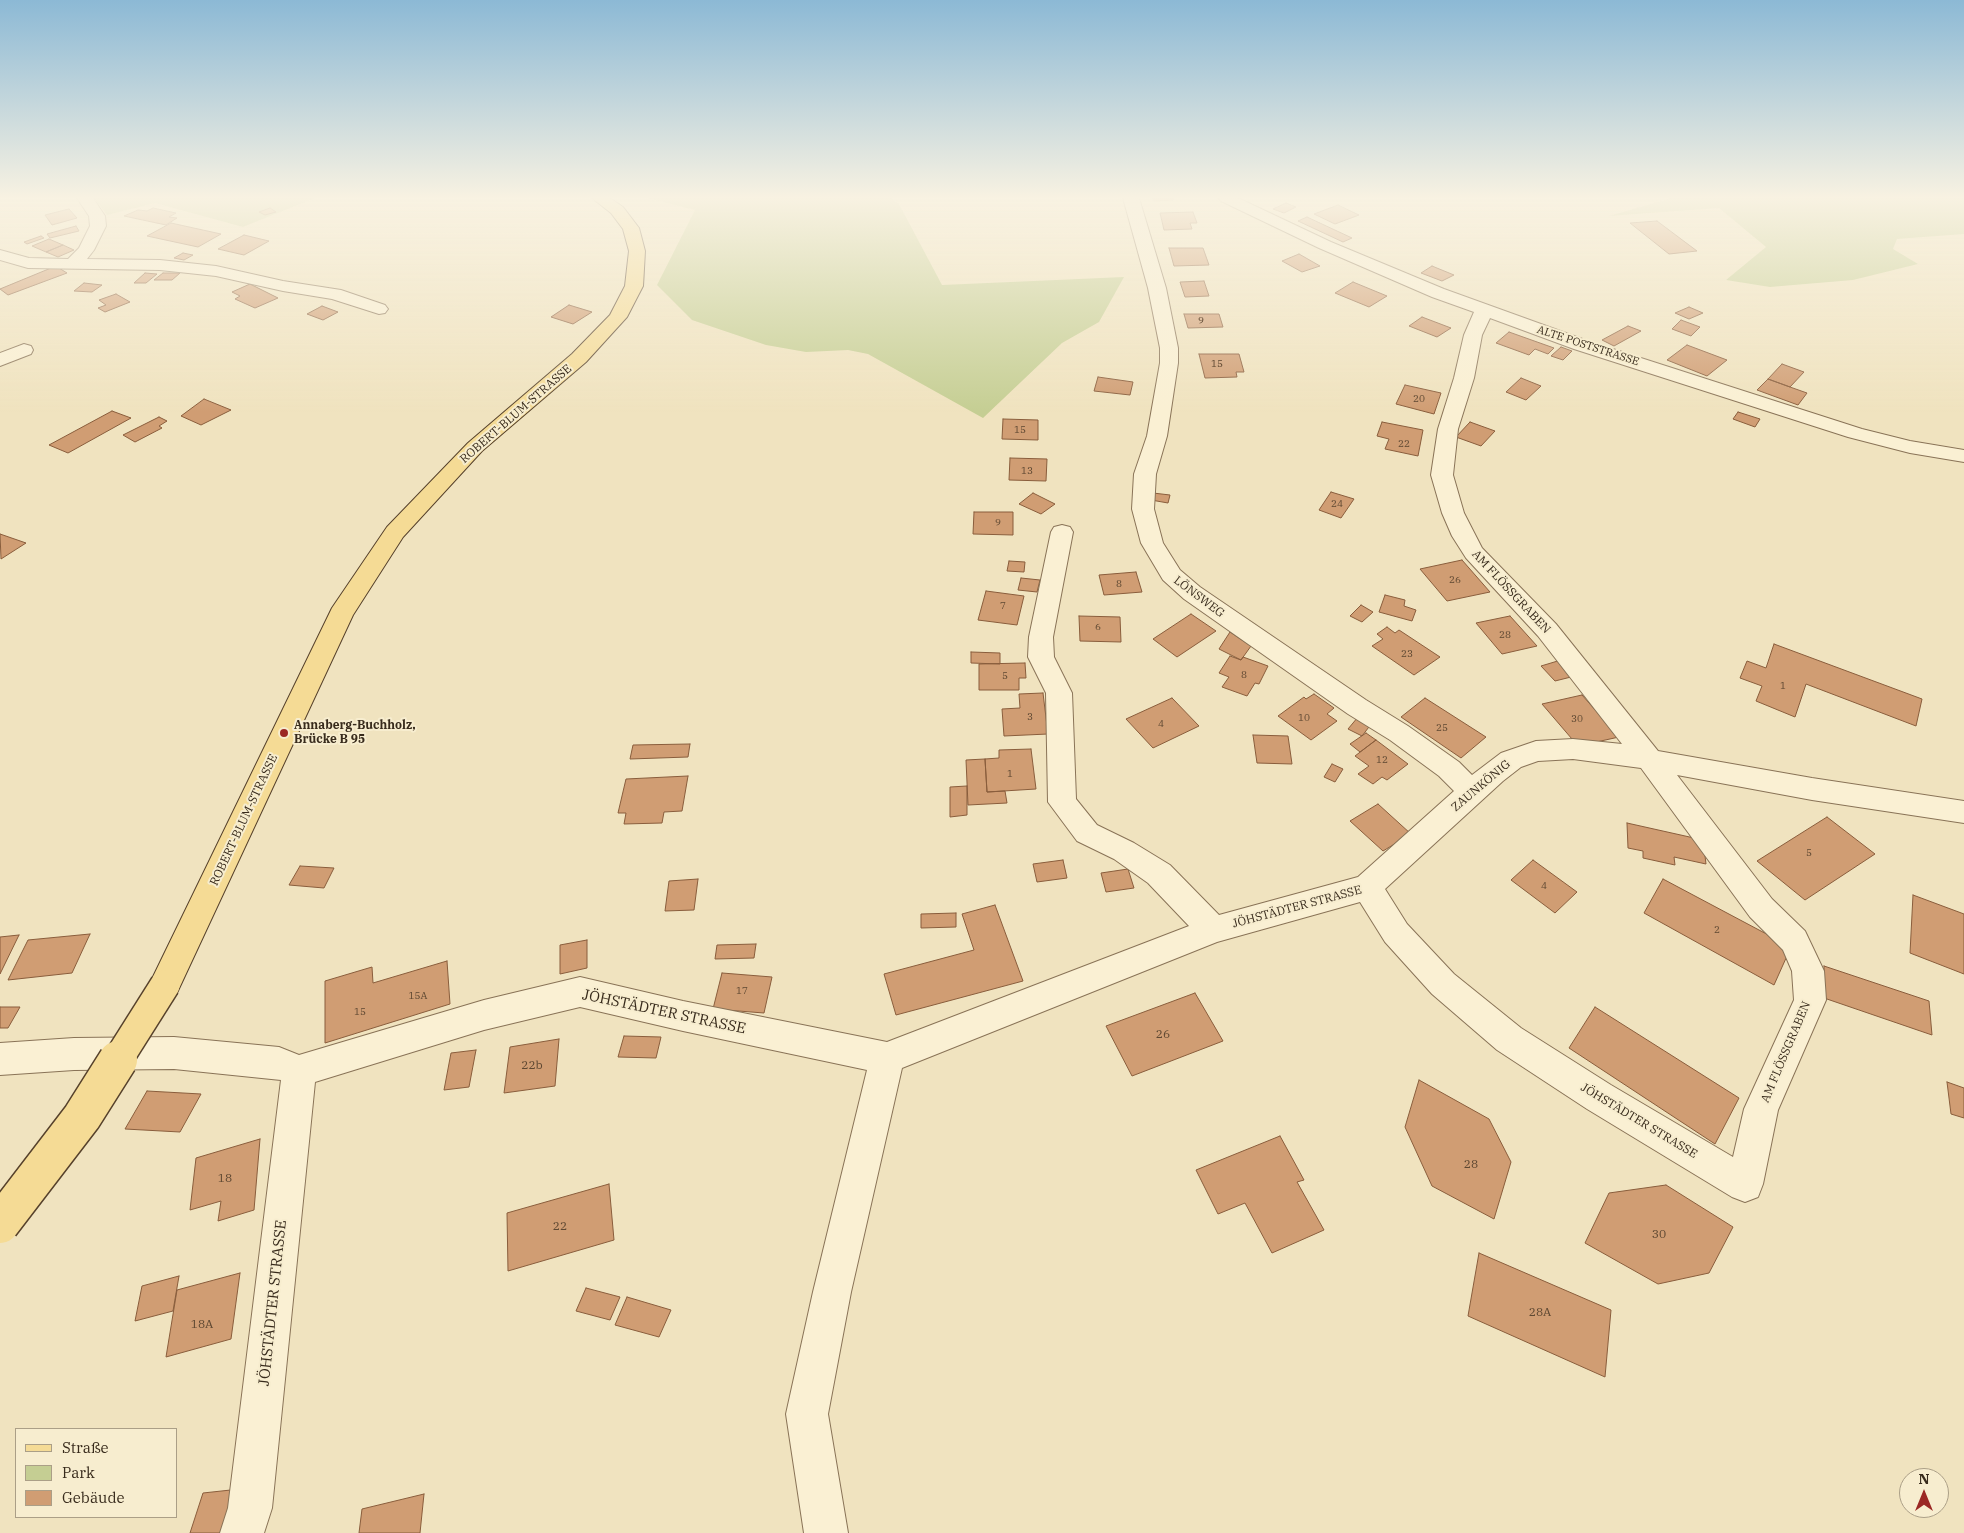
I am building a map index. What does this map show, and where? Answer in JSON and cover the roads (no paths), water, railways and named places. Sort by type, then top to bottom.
[{"type":"main road","name":"ROBERT-BLUM-STRASSE","points":[[0,1224],[82,1116],[165,985],[341,614],[395,532],[475,447],[579,358],[618,317],[634,286],[635,270]]},
{"type":"street","points":[[207,270],[283,286],[335,294],[379,309]]},
{"type":"street","name":"LÖNSWEG","points":[[1152,270],[1169,348],[1169,363],[1157,436],[1145,474],[1143,509],[1152,543],[1171,575],[1192,593],[1357,708],[1399,732],[1449,769],[1472,792]]},
{"type":"street","name":"ALTE POSTSTRASSE","points":[[1384,270],[1484,311],[1581,345],[1855,433],[1910,447],[1964,456]]},
{"type":"street","name":"AM FLÖSSGRABEN","points":[[1484,311],[1473,335],[1464,378],[1448,429],[1442,475],[1453,512],[1474,553],[1547,630],[1651,761],[1761,908],[1794,941],[1808,971],[1810,1000],[1761,1108],[1745,1184]]},
{"type":"street","points":[[0,360],[24,350]]},
{"type":"street","points":[[1062,532],[1041,638],[1041,657],[1058,693],[1062,802],[1087,833],[1124,851],[1159,874],[1213,930]]},
{"type":"street","name":"ZAUNKÖNIG","points":[[1367,887],[1472,792],[1511,760],[1536,751],[1573,749],[1609,752],[1651,761]]},
{"type":"street","points":[[1651,761],[1812,789],[1964,812]]},
{"type":"street","name":"JÖHSTÄDTER STRASSE","points":[[242,1533],[250,1508],[299,1071],[484,1016],[580,992],[684,1016],[887,1058],[1213,930],[1367,887],[1396,933],[1443,984],[1509,1038],[1599,1097],[1745,1184]]},
{"type":"street","points":[[0,1059],[74,1054],[174,1053],[279,1063],[299,1071]]},
{"type":"street","points":[[826,1533],[807,1414],[832,1292],[887,1058]]},
{"type":"place","name":"Annaberg-Buchholz, Brücke B 95","points":[[284,733]]}]
